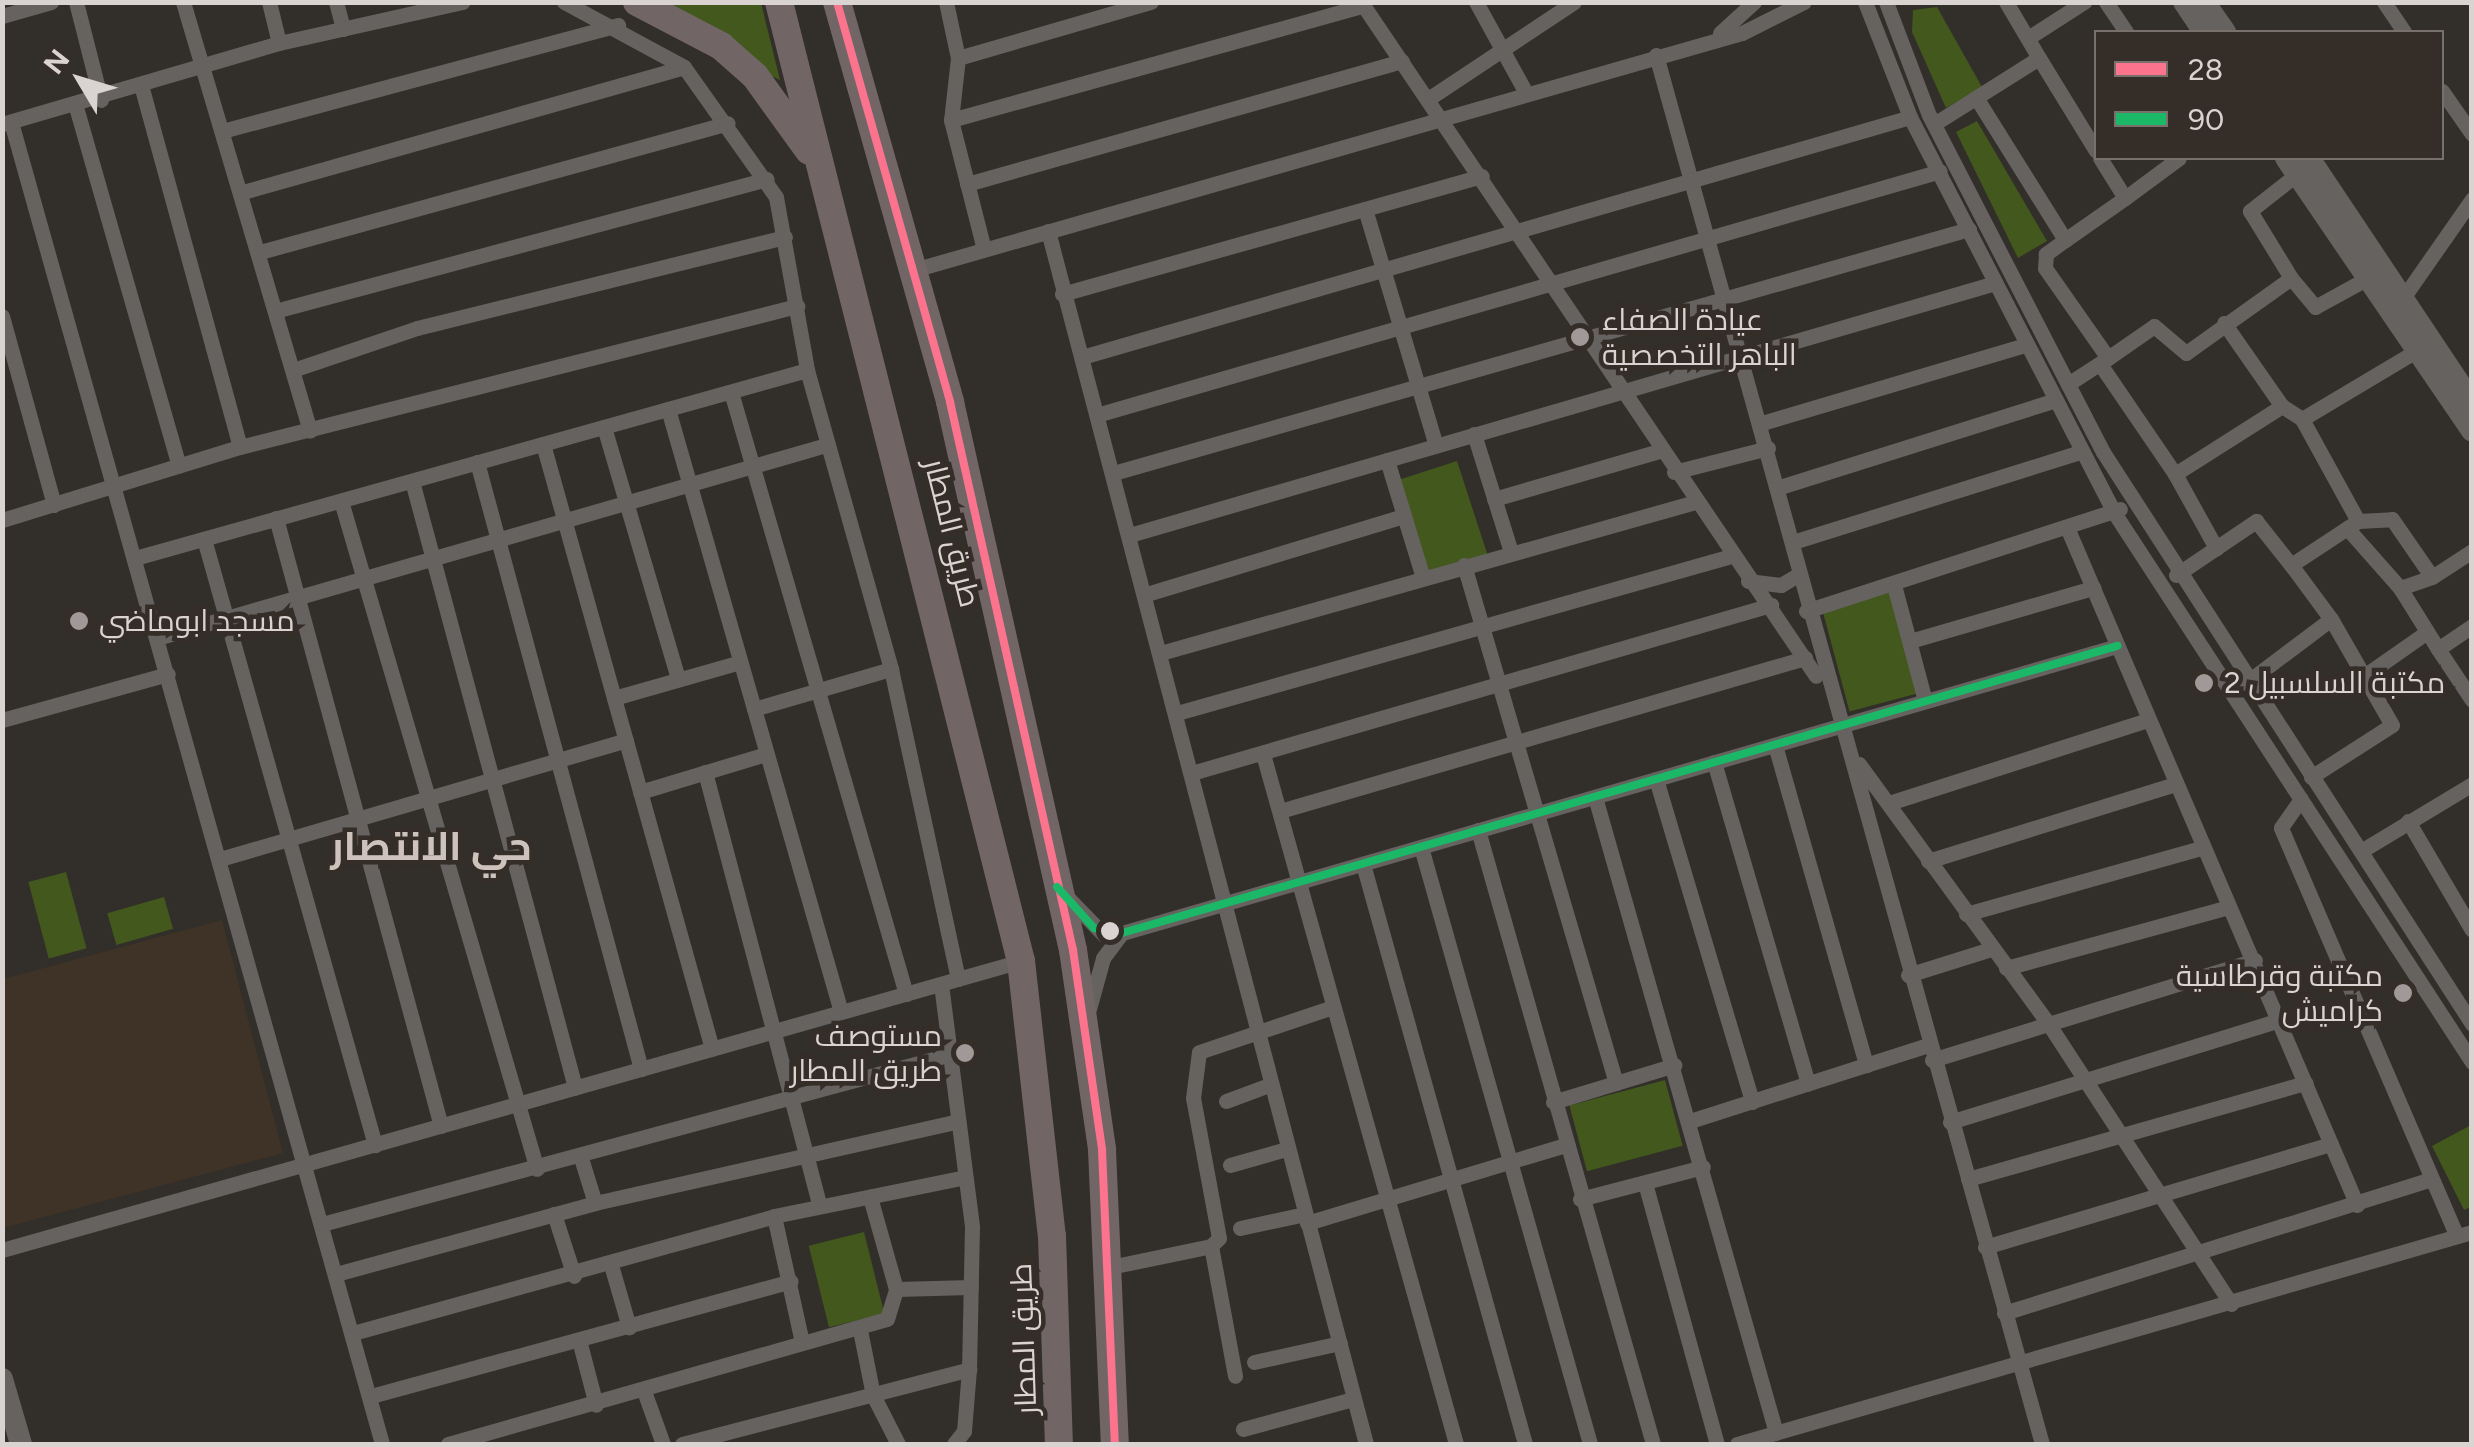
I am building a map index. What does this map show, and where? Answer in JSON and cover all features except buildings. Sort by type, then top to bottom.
[{"type":"highway","points":[[637,2],[685,23],[755,76],[829,188]]},
{"type":"highway","name":"طريق المطار","points":[[779,2],[1021,961],[1043,1121],[1060,1444]]},
{"type":"highway","name":"طريق المطار","points":[[837,2],[950,402],[1085,1026],[1110,1268],[1115,1444]]},
{"type":"main road","points":[[2184,2],[2205,30]]},
{"type":"main road","points":[[2204,2],[2207,30]]},
{"type":"main road","points":[[2298,163],[2366,279],[2416,352],[2472,402]]},
{"type":"main road","points":[[2298,163],[2404,298],[2472,432]]},
{"type":"main road","points":[[2,1379],[21,1444]]},
{"type":"street","points":[[2,16],[51,2]]},
{"type":"street","points":[[76,2],[101,100]]},
{"type":"street","points":[[183,2],[226,130],[310,431]]},
{"type":"street","points":[[269,2],[279,43]]},
{"type":"street","points":[[336,2],[343,29]]},
{"type":"street","points":[[382,1444],[115,485],[7,123],[101,100],[202,64],[343,29],[402,9],[462,2]]},
{"type":"street","points":[[564,2],[619,25],[684,67],[767,178],[784,238],[807,370],[891,668],[958,979]]},
{"type":"street","points":[[946,2],[958,58],[951,120],[984,250]]},
{"type":"street","points":[[958,58],[1151,2]]},
{"type":"street","points":[[1476,2],[1506,48],[1526,93]]},
{"type":"street","points":[[1428,98],[1574,2]]},
{"type":"street","points":[[1720,33],[1754,2]]},
{"type":"street","points":[[910,271],[1443,120],[1720,33],[1742,33],[1804,2]]},
{"type":"street","points":[[1865,2],[1910,117],[2053,401],[2114,512],[2472,1062]]},
{"type":"street","points":[[1886,2],[1934,124],[2132,503],[2472,1024]]},
{"type":"street","points":[[1899,36],[1902,2]]},
{"type":"street","points":[[2006,2],[2094,147]]},
{"type":"street","points":[[2028,38],[2084,2]]},
{"type":"street","points":[[2106,2],[2125,30]]},
{"type":"street","points":[[2384,2],[2403,30]]},
{"type":"street","points":[[951,120],[1362,4],[1553,281],[1674,472],[1748,581],[1771,605],[1829,696]]},
{"type":"street","points":[[226,130],[619,25]]},
{"type":"street","points":[[1656,55],[1780,487],[1806,612],[1829,696],[1857,762],[1908,975],[2042,1444]]},
{"type":"street","points":[[1934,124],[2040,58]]},
{"type":"street","points":[[967,184],[1402,62]]},
{"type":"street","points":[[243,192],[684,67]]},
{"type":"street","points":[[141,85],[240,448]]},
{"type":"street","points":[[2444,94],[2472,134]]},
{"type":"street","points":[[1978,99],[2064,240]]},
{"type":"street","points":[[76,107],[179,466]]},
{"type":"street","points":[[1082,357],[1910,117]]},
{"type":"street","points":[[260,252],[728,123]]},
{"type":"street","points":[[2102,160],[2125,198]]},
{"type":"street","points":[[2176,160],[2064,240],[2045,268],[2175,474],[2216,548]]},
{"type":"street","points":[[2298,163],[2250,211],[2291,278],[2315,308],[2366,279]]},
{"type":"street","points":[[1100,414],[1400,323],[1940,171]]},
{"type":"street","points":[[1062,294],[1482,176]]},
{"type":"street","points":[[275,311],[767,178]]},
{"type":"street","points":[[2404,298],[2472,199]]},
{"type":"street","points":[[1365,209],[1436,446]]},
{"type":"street","points":[[1117,472],[1969,229]]},
{"type":"street","points":[[1048,231],[1062,294],[1150,593],[1269,1085],[1366,1444]]},
{"type":"street","points":[[293,370],[417,328],[784,238]]},
{"type":"street","points":[[2068,384],[2154,326],[2186,353],[2291,278]]},
{"type":"street","points":[[1133,534],[1995,283]]},
{"type":"street","points":[[2,520],[240,448],[797,306]]},
{"type":"street","points":[[2,316],[54,505]]},
{"type":"street","points":[[2224,323],[2282,406],[2302,419],[2352,525],[2400,588],[2472,700]]},
{"type":"street","points":[[1762,423],[2026,345]]},
{"type":"street","points":[[2302,419],[2416,352]]},
{"type":"street","points":[[135,558],[807,370]]},
{"type":"street","points":[[731,392],[906,994]]},
{"type":"street","points":[[1780,487],[2053,401]]},
{"type":"street","points":[[2175,474],[2282,406]]},
{"type":"street","points":[[668,409],[840,1012]]},
{"type":"street","points":[[604,427],[678,680]]},
{"type":"street","points":[[1474,434],[1511,552]]},
{"type":"street","points":[[543,444],[712,1049]]},
{"type":"street","points":[[157,638],[826,445]]},
{"type":"street","points":[[1674,472],[1768,448]]},
{"type":"street","points":[[1494,498],[1660,450]]},
{"type":"street","points":[[1793,542],[2082,452]]},
{"type":"street","points":[[1387,460],[1423,578]]},
{"type":"street","points":[[478,462],[641,1069]]},
{"type":"street","points":[[412,481],[576,1088]]},
{"type":"street","points":[[341,500],[536,1169]]},
{"type":"street","points":[[1164,652],[1695,502]]},
{"type":"street","points":[[1806,612],[2070,532],[2132,503]]},
{"type":"street","points":[[1150,593],[1404,516]]},
{"type":"street","points":[[276,518],[441,1126]]},
{"type":"street","points":[[2291,565],[2352,525],[2392,519],[2432,577]]},
{"type":"street","points":[[2176,575],[2256,521],[2368,674],[2392,725],[2311,777]]},
{"type":"street","points":[[2070,532],[2226,908],[2254,960],[2357,1205]]},
{"type":"street","points":[[204,538],[374,1144]]},
{"type":"street","points":[[2400,588],[2432,577],[2472,551]]},
{"type":"street","points":[[1178,713],[1477,624],[1731,556]]},
{"type":"street","points":[[1464,565],[1511,742],[1616,1083]]},
{"type":"street","points":[[1748,581],[1781,585],[1800,574]]},
{"type":"street","points":[[1894,585],[1925,702]]},
{"type":"street","points":[[1910,641],[2093,588]]},
{"type":"street","points":[[1194,772],[1771,605]]},
{"type":"street","points":[[2246,683],[2331,620]]},
{"type":"street","points":[[2438,649],[2472,626]]},
{"type":"street","points":[[2368,674],[2427,632]]},
{"type":"street","points":[[1057,886],[1094,928],[1122,933],[2116,646]]},
{"type":"street","points":[[1280,811],[1805,658]]},
{"type":"street","points":[[614,698],[740,662]]},
{"type":"street","points":[[754,708],[891,668]]},
{"type":"street","points":[[2,720],[168,674]]},
{"type":"street","points":[[1889,803],[2148,720]]},
{"type":"street","points":[[220,859],[290,843],[626,740]]},
{"type":"street","points":[[1775,745],[1866,1065]]},
{"type":"street","points":[[640,792],[766,754]]},
{"type":"street","points":[[1263,754],[1384,1198],[1456,1444]]},
{"type":"street","points":[[1714,762],[1808,1084]]},
{"type":"street","points":[[1857,762],[2046,1020],[2231,1304]]},
{"type":"street","points":[[705,772],[820,1206]]},
{"type":"street","points":[[1656,779],[1752,1102]]},
{"type":"street","points":[[1928,861],[2175,784]]},
{"type":"street","points":[[2360,851],[2470,788]]},
{"type":"street","points":[[1594,796],[1674,1065],[1776,1433]]},
{"type":"street","points":[[1736,1444],[2464,1234],[2432,1179],[2281,828],[2301,799]]},
{"type":"street","points":[[2408,821],[2472,930]]},
{"type":"street","points":[[1478,830],[1580,1200],[1653,1444]]},
{"type":"street","points":[[1421,846],[1590,1444]]},
{"type":"street","points":[[1966,914],[2202,848]]},
{"type":"street","points":[[1362,864],[1448,1182],[1525,1444]]},
{"type":"street","points":[[2006,968],[2226,908]]},
{"type":"street","points":[[1085,1026],[1103,958],[1122,933]]},
{"type":"street","points":[[1908,975],[1991,949]]},
{"type":"street","points":[[1690,1121],[1866,1065],[1930,1053],[2254,960]]},
{"type":"street","points":[[2,1250],[1021,961]]},
{"type":"street","points":[[941,984],[952,1032],[944,1056],[965,1177],[971,1287],[964,1431],[954,1444]]},
{"type":"street","points":[[2432,1002],[2450,990]]},
{"type":"street","points":[[1110,1268],[1212,1246],[1219,1238],[1196,1062],[1206,1045],[1333,1008]]},
{"type":"street","points":[[1950,1122],[2280,1020]]},
{"type":"street","points":[[322,1224],[580,1158],[790,1096],[944,1056]]},
{"type":"street","points":[[1554,1102],[1674,1065]]},
{"type":"street","points":[[1968,1179],[2306,1083]]},
{"type":"street","points":[[1226,1101],[1269,1085]]},
{"type":"street","points":[[336,1274],[595,1202],[954,1122]]},
{"type":"street","points":[[1986,1247],[2331,1144]]},
{"type":"street","points":[[1240,1228],[1306,1218],[1448,1182],[1565,1145]]},
{"type":"street","points":[[1230,1166],[1286,1150]]},
{"type":"street","points":[[580,1158],[595,1202]]},
{"type":"street","points":[[1580,1200],[1703,1167]]},
{"type":"street","points":[[354,1333],[574,1276],[774,1216],[965,1177]]},
{"type":"street","points":[[2004,1313],[2195,1250],[2357,1205],[2432,1179]]},
{"type":"street","points":[[1644,1182],[1717,1444]]},
{"type":"street","points":[[448,1444],[596,1405],[802,1342],[860,1330],[887,1319],[896,1288],[870,1197]]},
{"type":"street","points":[[554,1214],[574,1276]]},
{"type":"street","points":[[774,1216],[802,1342]]},
{"type":"street","points":[[1212,1246],[1235,1376]]},
{"type":"street","points":[[611,1265],[629,1327]]},
{"type":"street","points":[[371,1396],[791,1282]]},
{"type":"street","points":[[896,1288],[971,1287]]},
{"type":"street","points":[[860,1330],[873,1395],[898,1444]]},
{"type":"street","points":[[579,1340],[596,1405]]},
{"type":"street","points":[[1254,1362],[1340,1343]]},
{"type":"street","points":[[682,1444],[969,1370]]},
{"type":"street","points":[[644,1390],[663,1444]]},
{"type":"street","points":[[1114,1394],[1132,1444]]},
{"type":"street","points":[[1242,1429],[1353,1400]]},
{"type":"shaded area","points":[[222,920],[283,1153],[3,1228],[3,979]]},
{"type":"green space","points":[[652,3],[761,3],[780,80],[763,72]]},
{"type":"green space","points":[[1937,7],[1982,87],[1946,108],[1912,32],[1913,10]]},
{"type":"green space","points":[[1977,121],[2047,241],[2018,258],[1956,132]]},
{"type":"green space","points":[[1457,461],[1488,556],[1430,575],[1399,480]]},
{"type":"green space","points":[[1890,592],[1917,693],[1850,712],[1822,610]]},
{"type":"green space","points":[[66,872],[86,948],[49,958],[28,882]]},
{"type":"green space","points":[[164,897],[173,929],[116,945],[107,913]]},
{"type":"green space","points":[[1665,1080],[1683,1146],[1587,1171],[1569,1106]]},
{"type":"green space","points":[[2471,1125],[2471,1207],[2464,1210],[2432,1146]]},
{"type":"green space","points":[[864,1232],[884,1314],[829,1327],[809,1246]]},
{"type":"transit line","name":"28","points":[[837,2],[950,402],[1073,950],[1102,1150],[1115,1444]]},
{"type":"transit line","name":"90","points":[[1057,887],[1094,928],[1122,933],[2117,646]]},
{"type":"place","name":"عيادة الصفاء الباهر التخصصية","points":[[1580,337]]},
{"type":"place","name":"مسجد ابوماضي","points":[[79,621]]},
{"type":"place","name":"مكتبة السلسبيل 2","points":[[2204,683]]},
{"type":"place","name":"مكتبة وقرطاسية كراميش","points":[[2403,993]]},
{"type":"place","name":"مستوصف طريق المطار","points":[[965,1053]]},
{"type":"district","name":"حي الانتصار","points":[[431,846]]}]
